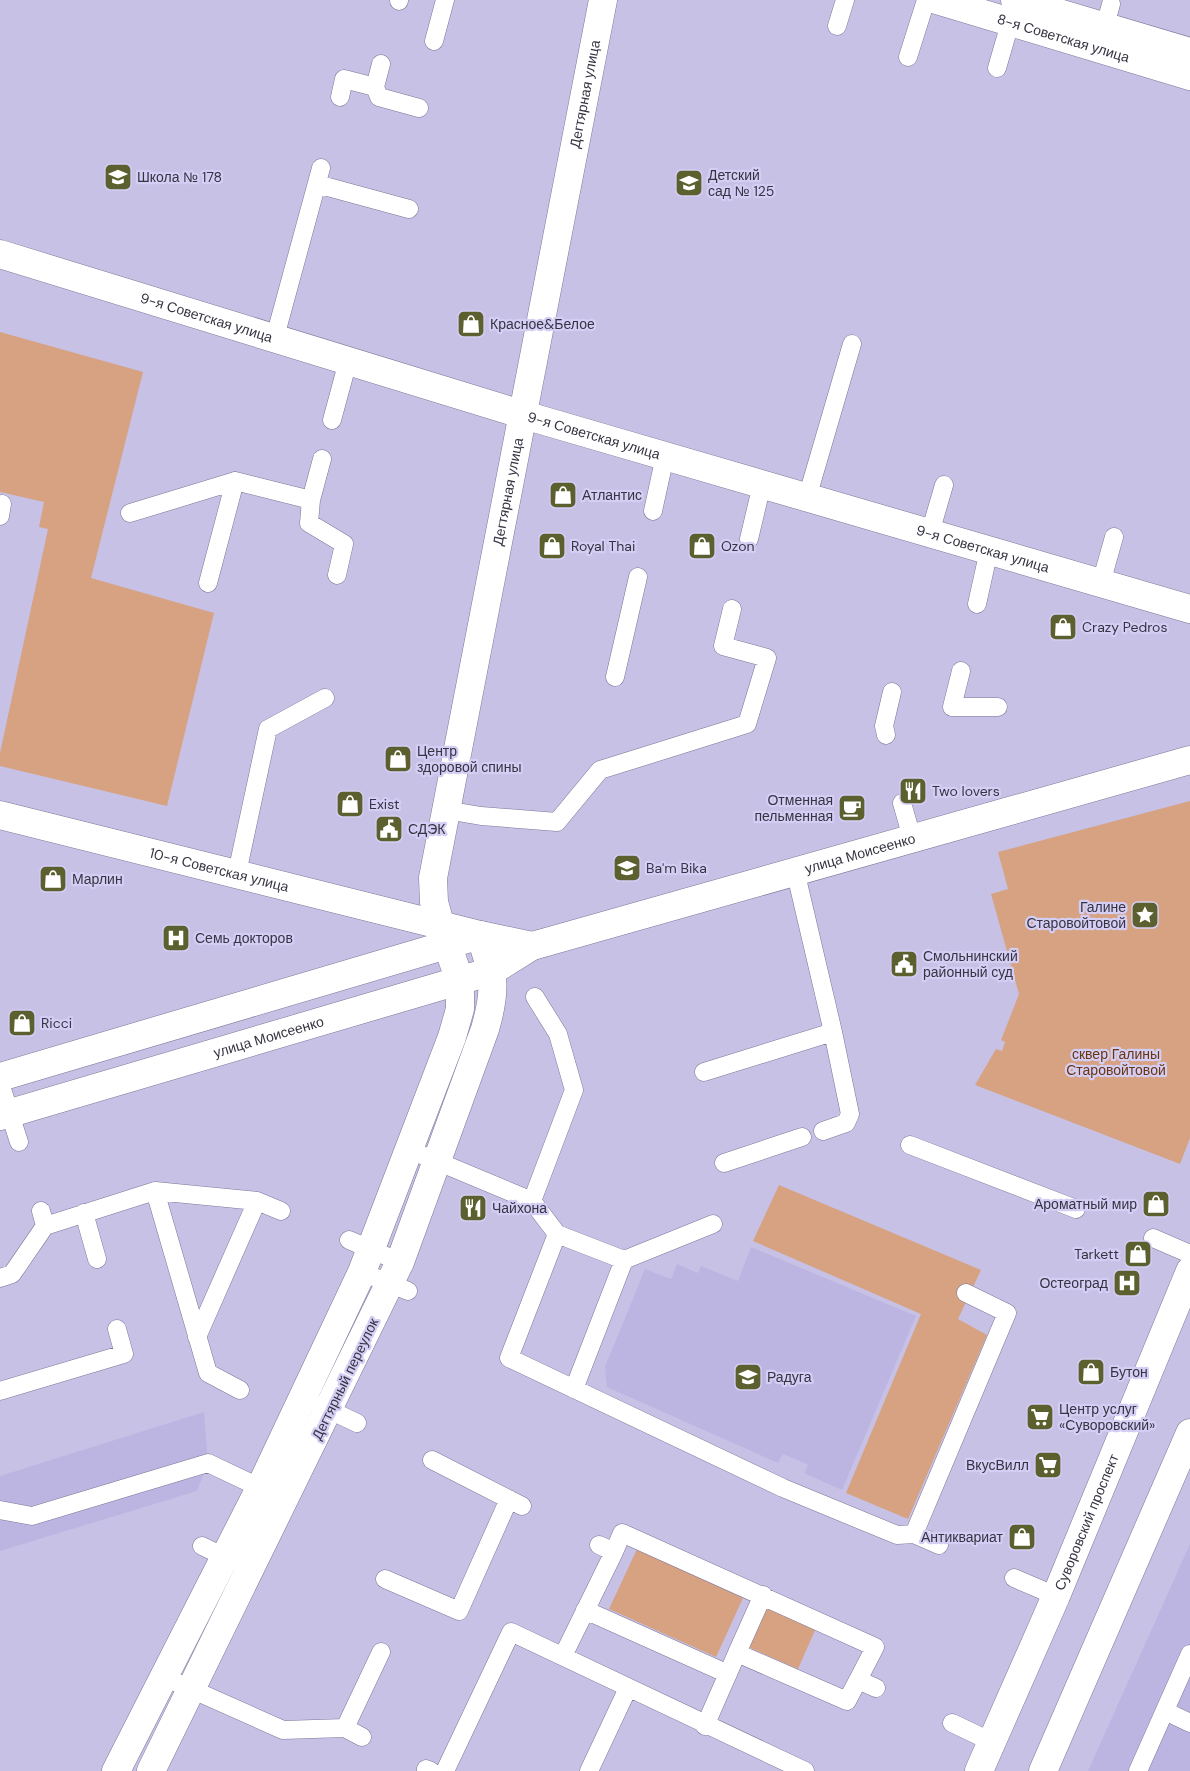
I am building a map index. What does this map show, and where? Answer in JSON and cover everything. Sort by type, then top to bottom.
[{"type":"street","name":"Дегтярная улица","points":[[460,981],[434,902],[432,878],[524,415],[603,0]]},
{"type":"street","name":"8-я Советская улица","points":[[938,0],[1008,8],[1105,26],[1190,52]]},
{"type":"street","name":"8-я Советская улица","points":[[1105,26],[1190,76]]},
{"type":"street","name":"9-я Советская улица","points":[[0,254],[524,415],[1190,609]]},
{"type":"street","name":"улица Моисеенко","points":[[5,1115],[492,971],[532,946],[795,870],[1190,760]]},
{"type":"street","name":"10-я Советская улица","points":[[0,815],[237,873],[444,934]]},
{"type":"street","name":"улица Моисеенко","points":[[0,1077],[444,934],[480,935],[532,946]]},
{"type":"street","points":[[480,935],[492,971]]},
{"type":"street","name":"Дегтярный переулок","points":[[151,1771],[330,1410],[400,1279],[438,1160],[493,1002],[492,971]]},
{"type":"street","name":"Дегтярный переулок","points":[[116,1771],[164,1676],[213,1552],[260,1488],[304,1397],[360,1254],[410,1150],[452,1037],[460,1009],[460,981]]},
{"type":"street","name":"Суворовский проспект","points":[[980,1771],[1188,1285]]},
{"type":"street","points":[[1048,1769],[1190,1433]]},
{"type":"lane","points":[[434,40],[445,0]]},
{"type":"lane","points":[[837,26],[845,0]]},
{"type":"lane","points":[[908,57],[926,0]]},
{"type":"lane","points":[[997,68],[1008,8]]},
{"type":"lane","points":[[381,64],[374,87],[379,97],[419,108]]},
{"type":"lane","points":[[340,98],[344,79],[374,87]]},
{"type":"lane","points":[[275,337],[319,176],[409,209]]},
{"type":"lane","points":[[807,498],[852,344]]},
{"type":"lane","points":[[332,420],[348,361]]},
{"type":"lane","points":[[653,511],[665,456]]},
{"type":"lane","points":[[322,459],[311,500],[309,523],[344,544],[338,575]]},
{"type":"lane","points":[[130,513],[235,481],[311,500]]},
{"type":"lane","points":[[208,583],[235,481]]},
{"type":"lane","points":[[749,539],[762,484]]},
{"type":"lane","points":[[930,533],[944,486]]},
{"type":"lane","points":[[1101,583],[1114,537]]},
{"type":"lane","points":[[977,604],[989,550]]},
{"type":"lane","points":[[616,677],[638,577]]},
{"type":"lane","points":[[446,810],[481,816],[557,822],[600,770],[748,724],[767,658],[723,646],[732,609]]},
{"type":"lane","points":[[961,671],[952,707],[998,707]]},
{"type":"lane","points":[[886,735],[884,726],[892,692]]},
{"type":"lane","points":[[237,873],[268,729],[325,698]]},
{"type":"lane","points":[[902,803],[912,838]]},
{"type":"lane","points":[[795,870],[850,1114],[846,1123],[823,1131]]},
{"type":"lane","points":[[532,1201],[574,1090],[558,1034],[535,997]]},
{"type":"lane","points":[[704,1072],[833,1032]]},
{"type":"lane","points":[[0,1083],[5,1115],[19,1142]]},
{"type":"lane","points":[[724,1163],[802,1138]]},
{"type":"lane","points":[[910,1145],[1076,1209]]},
{"type":"lane","points":[[410,1150],[438,1160],[532,1201],[557,1234],[624,1260],[713,1224]]},
{"type":"lane","points":[[155,1191],[208,1373],[240,1390]]},
{"type":"lane","points":[[0,1278],[12,1274],[43,1218],[84,1213],[155,1191],[257,1200],[281,1211]]},
{"type":"lane","points":[[197,1338],[257,1200]]},
{"type":"lane","points":[[84,1213],[97,1259]]},
{"type":"lane","points":[[557,1234],[509,1358],[783,1488],[897,1535],[914,1534],[939,1545]]},
{"type":"lane","points":[[1153,1238],[1190,1254]]},
{"type":"lane","points":[[360,1254],[400,1279]]},
{"type":"lane","points":[[360,1254],[400,1279]]},
{"type":"lane","points":[[574,1389],[624,1260]]},
{"type":"lane","points":[[914,1534],[1007,1313],[966,1293]]},
{"type":"lane","points":[[0,1391],[124,1354],[117,1329]]},
{"type":"lane","points":[[304,1397],[357,1423]]},
{"type":"lane","points":[[385,1579],[459,1611],[515,1502],[432,1460]]},
{"type":"lane","points":[[0,1510],[32,1516],[208,1463],[286,1500]]},
{"type":"lane","points":[[563,1656],[585,1610],[606,1548],[622,1533],[763,1595],[874,1647],[847,1701],[737,1653]]},
{"type":"lane","points":[[213,1552],[251,1569]]},
{"type":"lane","points":[[1014,1578],[1056,1596]]},
{"type":"lane","points":[[705,1726],[763,1595]]},
{"type":"lane","points":[[585,1610],[728,1674]]},
{"type":"lane","points":[[445,1771],[511,1632],[705,1726],[805,1771]]},
{"type":"lane","points":[[344,1728],[381,1652]]},
{"type":"lane","points":[[1138,1771],[1190,1654]]},
{"type":"lane","points":[[164,1676],[282,1730],[344,1728],[362,1736]]},
{"type":"lane","points":[[858,1680],[876,1688]]},
{"type":"lane","points":[[589,1771],[628,1688]]},
{"type":"lane","points":[[1165,1711],[1190,1723]]},
{"type":"lane","points":[[952,1723],[992,1742]]},
{"type":"shaded area","name":"Радуга","points":[[751,1247],[916,1316],[842,1490],[804,1473],[808,1465],[795,1459],[783,1454],[778,1463],[607,1387],[605,1367],[645,1269],[671,1279],[677,1264],[698,1273],[701,1266],[738,1281]]},
{"type":"shaded area","points":[[204,1412],[208,1463],[197,1491],[0,1551],[0,1476]]},
{"type":"shaded area","points":[[1190,1544],[1190,1771],[1088,1771]]},
{"type":"green space","points":[[0,332],[143,372],[91,578],[214,613],[167,806],[0,766],[0,753],[48,529],[39,527],[44,502],[0,492]]},
{"type":"green space","name":"сквер Галины Старовойтовой","points":[[1190,801],[1190,1138],[1180,1164],[975,1085],[996,1049],[1002,1051],[1005,1042],[1001,1040],[1019,994],[991,894],[1008,889],[998,852]]},
{"type":"green space","points":[[779,1185],[981,1270],[958,1319],[987,1335],[908,1519],[846,1493],[921,1314],[753,1241]]},
{"type":"green space","points":[[637,1549],[743,1598],[716,1657],[609,1609]]},
{"type":"green space","points":[[766,1606],[816,1628],[798,1669],[748,1647]]},
{"type":"place","name":"Школа № 178","points":[[118,177]]},
{"type":"place","name":"Детский сад № 125","points":[[689,183]]},
{"type":"place","name":"Красное&Белое","points":[[471,324]]},
{"type":"place","name":"Атлантис","points":[[563,495]]},
{"type":"place","name":"Royal Thai","points":[[552,546]]},
{"type":"place","name":"Ozon","points":[[702,546]]},
{"type":"place","name":"Crazy Pedros","points":[[1063,627]]},
{"type":"place","name":"Центр здоровой спины","points":[[398,759]]},
{"type":"place","name":"Two lovers","points":[[913,791]]},
{"type":"place","name":"Exist","points":[[350,804]]},
{"type":"place","name":"Отменная пельменная","points":[[852,808]]},
{"type":"place","name":"СДЭК","points":[[389,829]]},
{"type":"place","name":"Ba'm Bika","points":[[627,868]]},
{"type":"place","name":"Марлин","points":[[53,879]]},
{"type":"place","name":"Галине Старовойтовой","points":[[1145,915]]},
{"type":"place","name":"Семь докторов","points":[[176,938]]},
{"type":"place","name":"Смольнинский районный суд","points":[[904,964]]},
{"type":"place","name":"Ricci","points":[[22,1023]]},
{"type":"place","name":"Ароматный мир","points":[[1156,1204]]},
{"type":"place","name":"Чайхона","points":[[473,1208]]},
{"type":"place","name":"Tarkett","points":[[1138,1254]]},
{"type":"place","name":"Остеоград","points":[[1127,1283]]},
{"type":"place","name":"Бутон","points":[[1091,1372]]},
{"type":"place","name":"Радуга","points":[[748,1377]]},
{"type":"place","name":"Центр услуг «Суворовский»","points":[[1040,1417]]},
{"type":"place","name":"ВкусВилл","points":[[1048,1465]]},
{"type":"place","name":"Антиквариат","points":[[1022,1537]]}]
